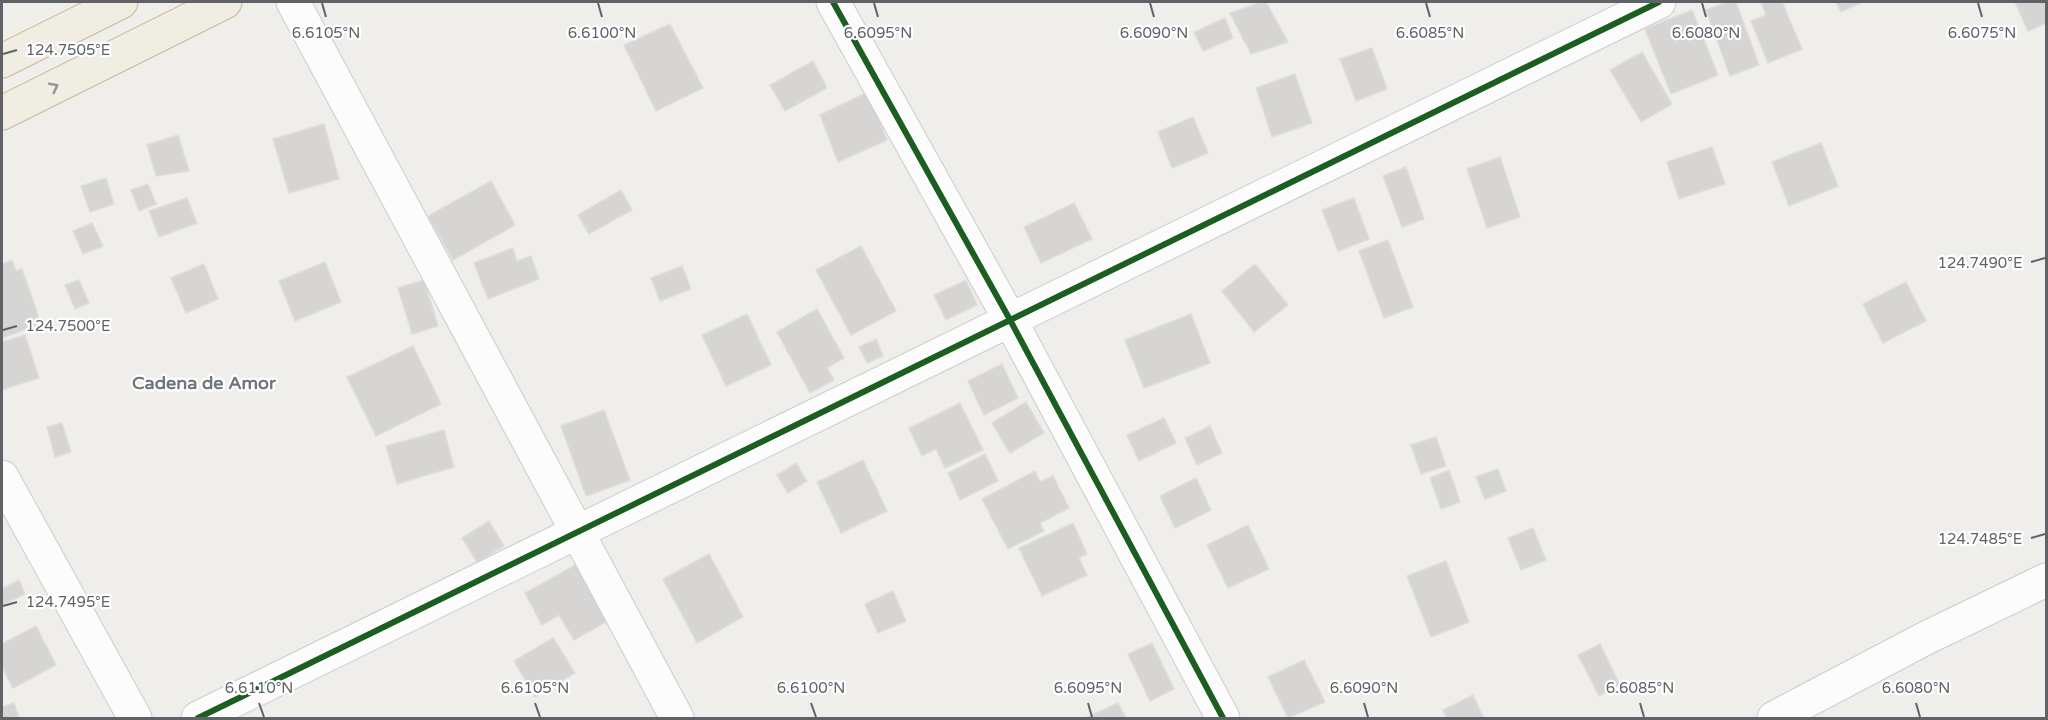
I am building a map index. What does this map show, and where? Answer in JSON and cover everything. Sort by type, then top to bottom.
[{"type":"highway","points":[[2,61],[121,2]]},
{"type":"highway","points":[[2,113],[225,2]]},
{"type":"street","points":[[293,2],[677,718]]},
{"type":"street","points":[[833,2],[1009,318],[1224,718]]},
{"type":"street","points":[[198,718],[1009,318],[1659,2]]},
{"type":"street","points":[[2,477],[135,718]]},
{"type":"street","points":[[1774,718],[1926,638],[2046,580]]},
{"type":"building","points":[[1266,2],[1288,42],[1251,54],[1230,13]]},
{"type":"building","points":[[1727,2],[1736,2],[1759,65],[1730,76],[1706,10]]},
{"type":"building","points":[[1761,2],[1782,2],[1802,49],[1768,63],[1751,21],[1766,15]]},
{"type":"building","points":[[1836,2],[1862,2],[1841,12]]},
{"type":"building","points":[[2015,2],[2046,2],[2046,23],[2028,31]]},
{"type":"building","points":[[1692,10],[1718,75],[1671,94],[1645,29]]},
{"type":"building","points":[[1225,18],[1233,38],[1203,51],[1194,32]]},
{"type":"building","points":[[670,24],[703,88],[656,111],[624,45]]},
{"type":"building","points":[[1372,48],[1387,89],[1356,101],[1340,59]]},
{"type":"building","points":[[1642,52],[1672,104],[1641,122],[1610,70]]},
{"type":"building","points":[[813,61],[827,88],[785,111],[770,85]]},
{"type":"building","points":[[1295,74],[1312,123],[1272,137],[1256,88]]},
{"type":"building","points":[[868,92],[887,140],[838,162],[820,115]]},
{"type":"building","points":[[1193,117],[1208,153],[1172,168],[1158,132]]},
{"type":"building","points":[[324,124],[339,179],[289,193],[273,139]]},
{"type":"building","points":[[178,135],[189,171],[156,176],[147,145]]},
{"type":"building","points":[[1821,143],[1838,186],[1789,206],[1772,162]]},
{"type":"building","points":[[1712,147],[1725,184],[1679,199],[1667,162]]},
{"type":"building","points":[[1500,157],[1520,217],[1487,228],[1467,169]]},
{"type":"building","points":[[1406,167],[1424,219],[1402,227],[1383,176]]},
{"type":"building","points":[[106,178],[114,204],[90,212],[81,186]]},
{"type":"building","points":[[491,181],[515,225],[453,260],[428,216]]},
{"type":"building","points":[[148,184],[156,204],[139,211],[131,190]]},
{"type":"building","points":[[621,190],[632,210],[589,234],[578,215]]},
{"type":"building","points":[[187,198],[197,223],[159,237],[149,211]]},
{"type":"building","points":[[1354,198],[1369,239],[1338,251],[1322,210]]},
{"type":"building","points":[[1074,203],[1092,239],[1041,263],[1024,227]]},
{"type":"building","points":[[92,223],[103,246],[83,254],[73,231]]},
{"type":"building","points":[[1388,240],[1413,307],[1384,318],[1359,251]]},
{"type":"building","points":[[861,246],[896,311],[851,335],[816,270]]},
{"type":"building","points":[[513,248],[517,261],[531,256],[539,279],[488,299],[474,263]]},
{"type":"building","points":[[12,260],[16,271],[22,269],[41,324],[2,338],[2,264]]},
{"type":"building","points":[[325,262],[341,302],[295,321],[279,281]]},
{"type":"building","points":[[204,264],[218,299],[186,313],[171,278]]},
{"type":"building","points":[[1255,264],[1288,305],[1254,332],[1222,291]]},
{"type":"building","points":[[682,266],[691,289],[660,301],[651,278]]},
{"type":"building","points":[[79,280],[89,303],[75,309],[65,285]]},
{"type":"building","points":[[424,280],[438,326],[412,334],[398,288]]},
{"type":"building","points":[[966,280],[977,305],[946,320],[934,295]]},
{"type":"building","points":[[1906,282],[1926,321],[1883,343],[1863,304]]},
{"type":"building","points":[[817,309],[844,358],[827,368],[834,380],[810,393],[777,332]]},
{"type":"building","points":[[747,314],[771,365],[726,386],[702,335]]},
{"type":"building","points":[[1191,314],[1210,363],[1144,388],[1125,340]]},
{"type":"building","points":[[25,335],[39,378],[2,390],[2,342]]},
{"type":"building","points":[[876,339],[883,356],[867,363],[859,347]]},
{"type":"building","points":[[413,346],[441,404],[376,436],[347,377]]},
{"type":"building","points":[[1002,364],[1018,398],[984,415],[968,381]]},
{"type":"building","points":[[1026,402],[1044,433],[1010,453],[992,423]]},
{"type":"building","points":[[960,403],[983,450],[945,468],[936,449],[922,456],[909,428]]},
{"type":"building","points":[[604,410],[630,480],[586,496],[561,426]]},
{"type":"building","points":[[1164,418],[1176,443],[1139,461],[1127,435]]},
{"type":"building","points":[[62,423],[71,452],[55,457],[47,427]]},
{"type":"building","points":[[1210,426],[1222,453],[1197,465],[1185,438]]},
{"type":"building","points":[[444,430],[454,467],[397,484],[386,446]]},
{"type":"building","points":[[1436,437],[1446,466],[1421,474],[1411,445]]},
{"type":"building","points":[[985,454],[998,481],[960,500],[948,473]]},
{"type":"building","points":[[863,460],[887,511],[841,533],[817,482]]},
{"type":"building","points":[[796,463],[807,481],[788,493],[777,475]]},
{"type":"building","points":[[1498,469],[1506,491],[1485,499],[1476,477]]},
{"type":"building","points":[[1449,470],[1460,502],[1441,509],[1430,478]]},
{"type":"building","points":[[1035,471],[1040,482],[1053,476],[1069,508],[1040,523],[1044,531],[1008,549],[982,499]]},
{"type":"building","points":[[1196,478],[1211,510],[1175,528],[1160,496]]},
{"type":"building","points":[[489,521],[504,546],[477,562],[462,538]]},
{"type":"building","points":[[1073,523],[1087,554],[1079,558],[1087,575],[1042,596],[1019,548]]},
{"type":"building","points":[[1248,525],[1269,569],[1228,588],[1207,545]]},
{"type":"building","points":[[1533,528],[1546,560],[1521,570],[1508,538]]},
{"type":"building","points":[[709,554],[743,617],[697,643],[663,579]]},
{"type":"building","points":[[1446,561],[1469,622],[1431,637],[1407,576]]},
{"type":"building","points":[[579,563],[611,619],[574,640],[559,615],[542,625],[525,593]]},
{"type":"building","points":[[19,580],[25,594],[2,605],[2,589]]},
{"type":"building","points":[[893,591],[906,621],[878,633],[865,604]]},
{"type":"building","points":[[36,626],[56,665],[13,688],[2,667],[2,644]]},
{"type":"building","points":[[553,638],[575,673],[535,697],[514,661]]},
{"type":"building","points":[[1152,643],[1174,689],[1150,701],[1128,654]]},
{"type":"building","points":[[1600,644],[1620,685],[1599,696],[1578,655]]},
{"type":"building","points":[[1304,660],[1325,702],[1288,718],[1268,677]]},
{"type":"building","points":[[1473,695],[1484,718],[1447,718],[1443,710]]},
{"type":"building","points":[[14,703],[19,718],[2,718],[2,707]]},
{"type":"building","points":[[1118,703],[1126,718],[1085,718]]},
{"type":"cycle path","points":[[833,2],[1009,318],[1223,718]]},
{"type":"cycle path","points":[[198,718],[1659,2]]},
{"type":"district","name":"Cadena de Amor","points":[[204,383]]}]
